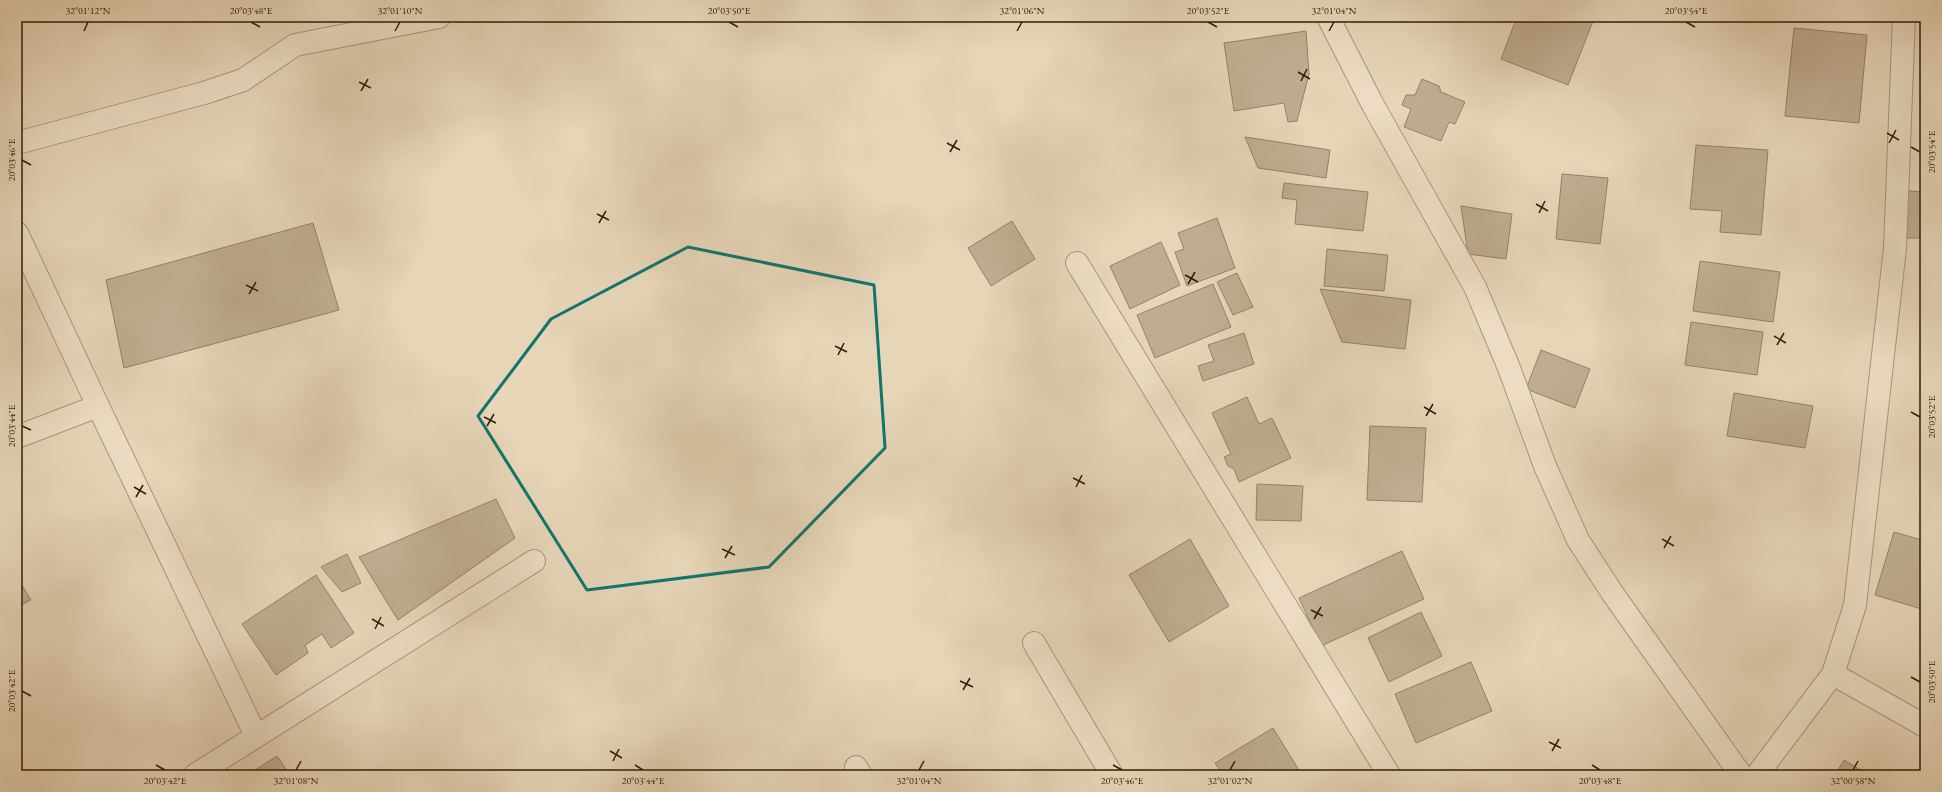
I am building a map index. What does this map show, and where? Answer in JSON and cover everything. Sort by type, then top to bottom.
[{"type":"street","points":[[17,143],[204,93],[243,80],[295,45],[440,17]]},
{"type":"street","points":[[1328,17],[1373,105],[1475,286],[1509,368],[1546,466],[1578,540],[1613,594],[1741,775]]},
{"type":"street","points":[[1757,775],[1833,674],[1855,605],[1896,248],[1904,17]]},
{"type":"street","points":[[17,232],[98,406],[256,736]]},
{"type":"street","points":[[1077,263],[1389,775]]},
{"type":"street","points":[[17,437],[98,406]]},
{"type":"street","points":[[195,775],[534,561]]},
{"type":"street","points":[[1034,643],[1112,775]]},
{"type":"street","points":[[1833,674],[1925,726]]},
{"type":"highlighted area","points":[[688,247],[874,285],[885,448],[769,567],[587,590],[478,416],[551,319]]},
{"type":"building","points":[[1517,17],[1582,17],[1593,21],[1568,85],[1501,59]]},
{"type":"building","points":[[1794,28],[1867,35],[1859,123],[1785,116]]},
{"type":"building","points":[[1306,31],[1309,74],[1297,121],[1288,122],[1284,103],[1234,111],[1224,43]]},
{"type":"building","points":[[1422,79],[1439,86],[1441,92],[1465,102],[1455,124],[1449,122],[1441,141],[1404,127],[1411,109],[1402,105],[1406,95],[1415,95]]},
{"type":"building","points":[[1245,137],[1330,150],[1326,178],[1258,168]]},
{"type":"building","points":[[1696,145],[1768,150],[1761,235],[1720,232],[1722,211],[1690,209]]},
{"type":"building","points":[[1562,174],[1608,178],[1600,244],[1556,239]]},
{"type":"building","points":[[1284,183],[1368,192],[1363,231],[1295,224],[1297,200],[1282,198]]},
{"type":"building","points":[[1908,191],[1925,192],[1925,238],[1906,238]]},
{"type":"building","points":[[1461,206],[1512,214],[1506,259],[1468,254]]},
{"type":"building","points":[[1217,218],[1235,268],[1187,286],[1175,252],[1184,249],[1178,233]]},
{"type":"building","points":[[1012,221],[1035,259],[991,286],[968,248]]},
{"type":"building","points":[[313,223],[339,310],[124,368],[106,280]]},
{"type":"building","points":[[1161,242],[1180,285],[1130,309],[1110,266]]},
{"type":"building","points":[[1327,249],[1388,255],[1384,291],[1324,286]]},
{"type":"building","points":[[1700,261],[1780,272],[1773,322],[1693,311]]},
{"type":"building","points":[[1237,273],[1253,307],[1233,315],[1217,282]]},
{"type":"building","points":[[1213,284],[1231,327],[1155,358],[1137,315]]},
{"type":"building","points":[[1320,289],[1411,300],[1405,349],[1342,342]]},
{"type":"building","points":[[1691,322],[1763,332],[1757,375],[1685,365]]},
{"type":"building","points":[[1244,333],[1254,364],[1203,381],[1198,366],[1214,361],[1208,345]]},
{"type":"building","points":[[1541,350],[1590,369],[1575,408],[1526,389]]},
{"type":"building","points":[[1734,393],[1813,406],[1805,448],[1727,436]]},
{"type":"building","points":[[1247,397],[1259,424],[1272,418],[1291,458],[1239,482],[1234,469],[1228,466],[1224,457],[1231,454],[1212,413]]},
{"type":"building","points":[[1370,426],[1426,428],[1422,502],[1367,500]]},
{"type":"building","points":[[1257,484],[1303,486],[1301,521],[1256,520]]},
{"type":"building","points":[[496,499],[515,538],[398,620],[359,557]]},
{"type":"building","points":[[1894,532],[1925,541],[1925,610],[1875,595]]},
{"type":"building","points":[[1190,539],[1229,606],[1169,642],[1129,575]]},
{"type":"building","points":[[1402,551],[1424,599],[1321,646],[1299,598]]},
{"type":"building","points":[[347,554],[361,583],[342,592],[321,567]]},
{"type":"building","points":[[316,575],[354,633],[331,648],[322,634],[305,645],[308,653],[276,675],[242,624]]},
{"type":"building","points":[[17,577],[31,600],[17,607]]},
{"type":"building","points":[[1421,612],[1442,656],[1389,682],[1368,638]]},
{"type":"building","points":[[1471,662],[1492,711],[1416,743],[1395,694]]},
{"type":"building","points":[[1273,728],[1302,775],[1223,775],[1215,763]]},
{"type":"building","points":[[277,756],[290,775],[247,775]]},
{"type":"building","points":[[1844,760],[1869,775],[1835,775]]}]
